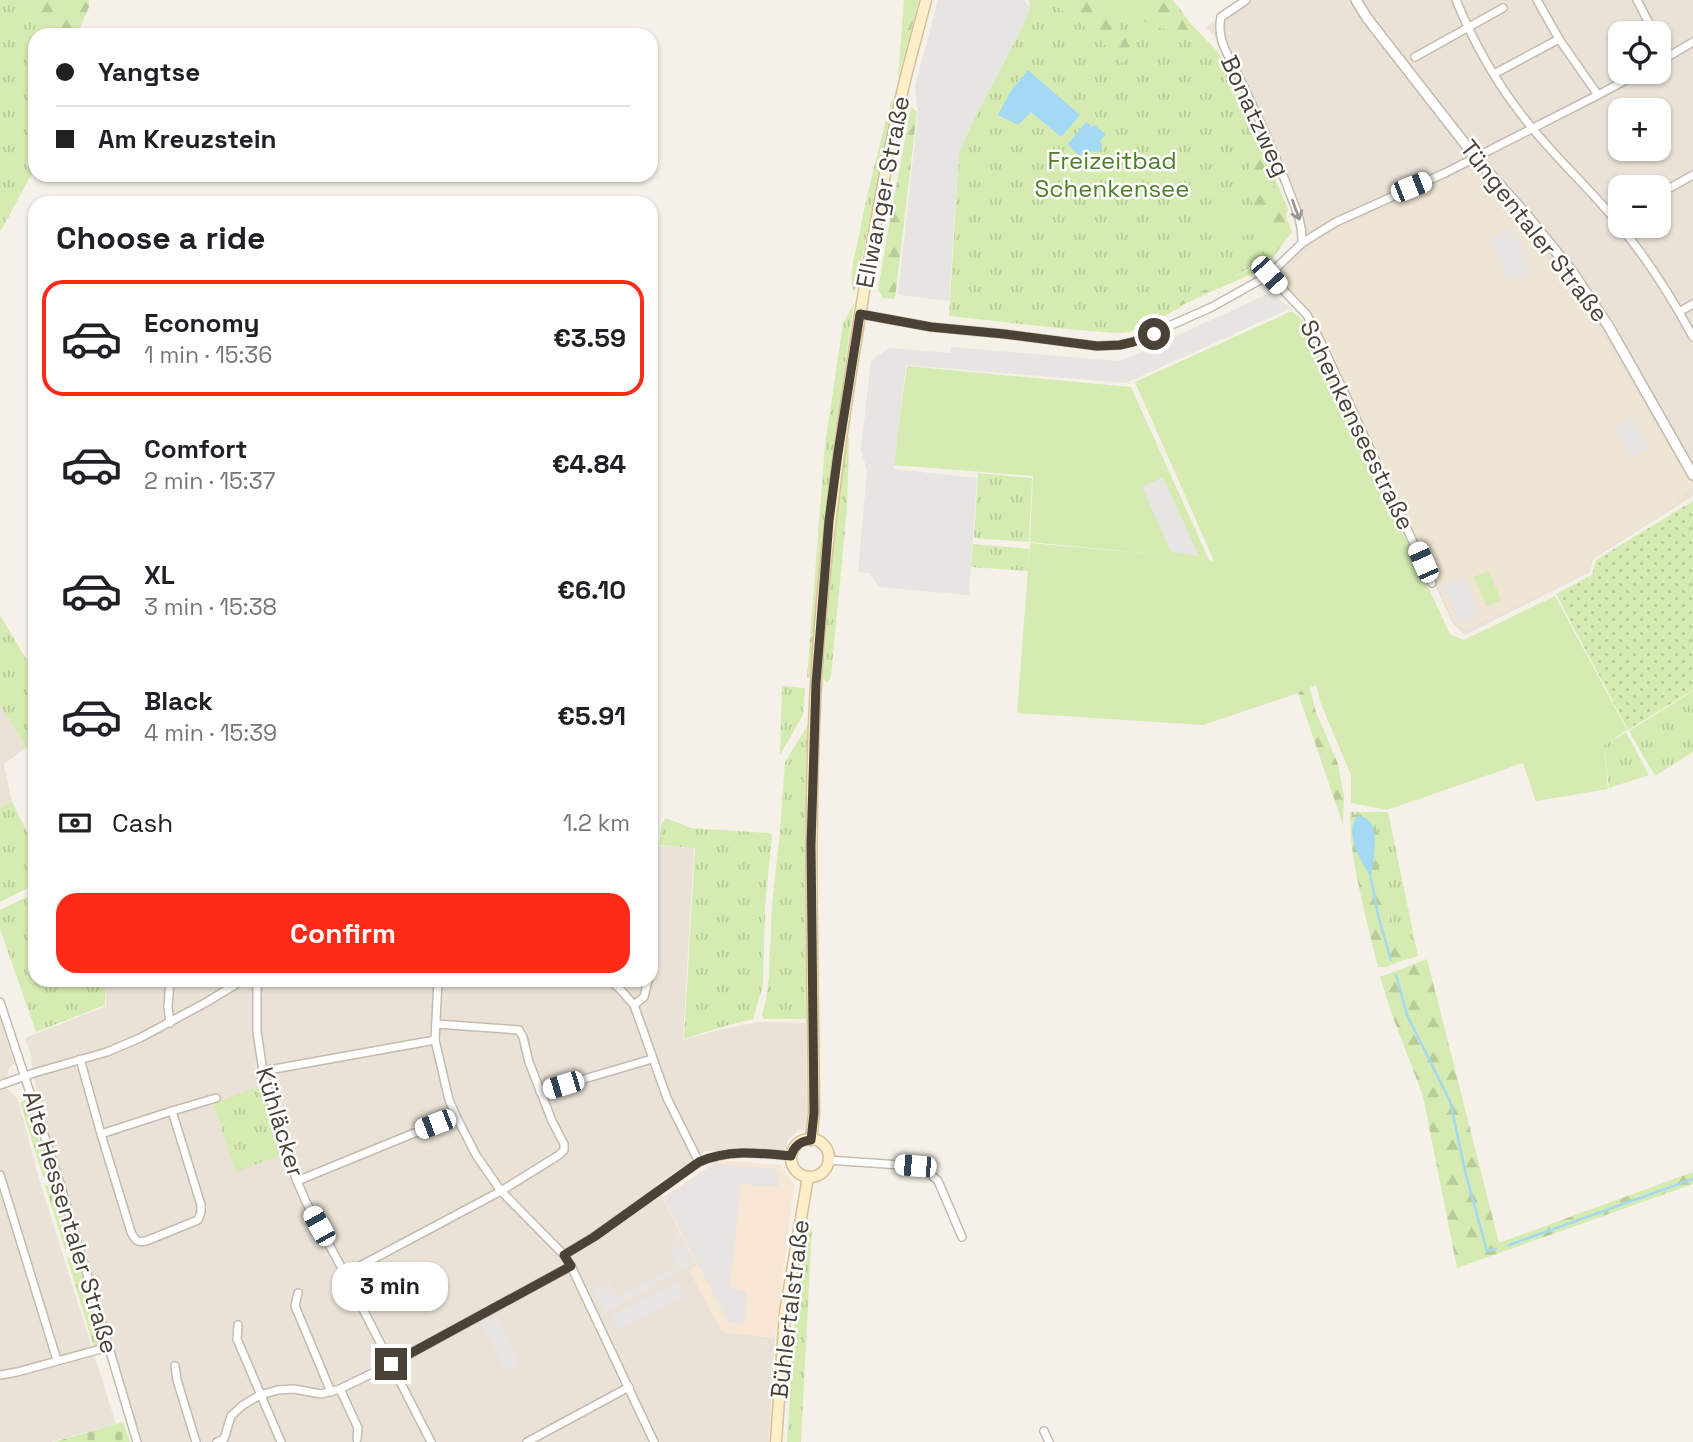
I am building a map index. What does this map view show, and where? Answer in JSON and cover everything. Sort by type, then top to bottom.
[{"type":"main road","name":"Ellwanger Straße","points":[[811,1140],[814,1113],[811,845],[816,683],[829,521],[860,314],[902,93],[926,0]]},
{"type":"main road","points":[[811,1140],[825,1148],[828,1160],[820,1174],[808,1177],[797,1172],[791,1162],[791,1156],[800,1142],[811,1140]]},
{"type":"main road","name":"Bühlertalstraße","points":[[776,1442],[785,1312],[808,1177]]},
{"type":"street","name":"Bonatzweg","points":[[1246,0],[1221,17],[1220,37],[1280,164],[1303,229],[1302,243]]},
{"type":"street","name":"Tüngentaler Straße","points":[[1356,0],[1367,18],[1476,158],[1546,238],[1591,299],[1693,475]]},
{"type":"street","points":[[1456,0],[1468,28],[1494,74],[1532,128],[1608,207]]},
{"type":"street","points":[[1537,0],[1559,39],[1598,95]]},
{"type":"street","points":[[1637,0],[1648,21]]},
{"type":"street","points":[[1415,57],[1503,8]]},
{"type":"street","points":[[1494,74],[1559,39]]},
{"type":"street","points":[[1671,56],[1693,42]]},
{"type":"street","points":[[860,314],[931,327],[1097,346],[1133,342],[1212,307],[1269,275],[1302,243],[1336,222],[1476,158],[1619,84]]},
{"type":"street","points":[[1671,187],[1693,175]]},
{"type":"street","points":[[1632,238],[1693,337]]},
{"type":"street","name":"Schenkenseestraße","points":[[1269,275],[1307,315],[1432,583]]},
{"type":"street","points":[[1679,312],[1693,304]]},
{"type":"street","points":[[169,987],[170,1023]]},
{"type":"street","points":[[0,1085],[107,1052],[170,1023],[231,987]]},
{"type":"street","name":"Kühläcker","points":[[257,987],[257,1032],[263,1072],[278,1126],[306,1202],[431,1442]]},
{"type":"street","points":[[439,987],[435,1040],[456,1116],[476,1156],[501,1191],[564,1255],[571,1266],[654,1442]]},
{"type":"street","points":[[617,987],[634,1005],[667,1098],[699,1162]]},
{"type":"street","points":[[634,1005],[644,997],[646,987]]},
{"type":"street","name":"Alte Hessentaler Straße","points":[[0,1002],[58,1177],[137,1442]]},
{"type":"street","points":[[345,1274],[501,1191],[564,1150],[564,1144],[540,1092],[519,1030],[436,1024]]},
{"type":"street","points":[[263,1072],[435,1040]]},
{"type":"street","points":[[80,1059],[131,1232],[135,1240],[140,1242],[198,1220],[201,1212],[172,1111]]},
{"type":"street","points":[[540,1092],[652,1059]]},
{"type":"street","points":[[101,1134],[216,1098]]},
{"type":"street","points":[[298,1181],[456,1116]]},
{"type":"street","points":[[564,1255],[710,1157],[748,1152],[791,1156]]},
{"type":"street","points":[[828,1160],[925,1169],[938,1181],[962,1237]]},
{"type":"street","points":[[0,1175],[57,1360]]},
{"type":"street","points":[[217,1442],[223,1439],[231,1416],[260,1395],[278,1390],[321,1394],[340,1389],[571,1266]]},
{"type":"street","points":[[298,1293],[295,1306],[331,1392]]},
{"type":"street","points":[[238,1325],[237,1339],[281,1442]]},
{"type":"street","points":[[0,1375],[108,1348]]},
{"type":"street","points":[[175,1366],[196,1442]]},
{"type":"street","points":[[527,1442],[629,1387]]},
{"type":"street","points":[[340,1389],[358,1428],[357,1439]]},
{"type":"street","points":[[1044,1431],[1049,1442]]},
{"type":"shaded area","points":[[938,0],[1024,0],[1030,7],[959,153],[949,301],[898,295],[918,112],[915,86]]},
{"type":"shaded area","points":[[1246,0],[1693,0],[1693,496],[1593,559],[1590,572],[1465,635],[1453,624],[1307,315],[1269,275],[1302,243],[1303,229],[1280,165],[1222,44],[1206,27]]},
{"type":"shaded area","points":[[1476,168],[1579,298],[1693,486],[1677,503],[1592,558],[1589,572],[1466,629],[1456,624],[1318,332],[1280,279],[1320,237]]},
{"type":"shaded area","points":[[1513,227],[1533,272],[1509,283],[1489,238]]},
{"type":"shaded area","points":[[1270,293],[1291,308],[1126,383],[906,365],[894,469],[977,478],[969,595],[878,587],[870,573],[858,572],[867,471],[861,449],[871,360],[889,348],[950,353],[951,347],[1117,361]]},
{"type":"shaded area","points":[[1632,417],[1649,448],[1630,458],[1614,427]]},
{"type":"shaded area","points":[[1163,477],[1199,556],[1171,552],[1142,487]]},
{"type":"shaded area","points":[[1464,576],[1481,614],[1459,624],[1442,586]]},
{"type":"shaded area","points":[[0,705],[26,748],[4,764],[12,802],[0,808]]},
{"type":"shaded area","points":[[658,845],[694,848],[683,1040],[758,1022],[806,1023],[807,1130],[798,1130],[788,1140],[783,1153],[706,1151],[656,1185],[697,1266],[690,1271],[722,1332],[775,1338],[769,1442],[142,1442],[37,1095],[25,1038],[106,1006],[106,987],[658,987]]},
{"type":"shaded area","points":[[0,1017],[14,1063],[9,1068],[5,1086],[18,1099],[40,1182],[116,1424],[51,1442],[0,1442]]},
{"type":"shaded area","points":[[718,1160],[780,1165],[794,1184],[775,1338],[722,1332],[689,1271],[697,1266],[662,1198]]},
{"type":"shaded area","points":[[715,1163],[779,1169],[778,1187],[741,1184],[730,1286],[747,1292],[744,1324],[726,1319],[664,1198]]},
{"type":"shaded area","points":[[679,1232],[695,1263],[604,1314],[593,1290],[610,1282],[617,1295],[677,1266],[668,1245],[677,1242],[674,1234]]},
{"type":"shaded area","points":[[676,1282],[684,1297],[619,1331],[611,1316]]},
{"type":"shaded area","points":[[495,1314],[520,1365],[506,1372],[480,1322]]},
{"type":"green space","points":[[0,0],[18,0],[63,28],[28,28],[28,181],[0,232]]},
{"type":"green space","points":[[18,0],[89,0],[89,7],[80,28],[63,28]]},
{"type":"green space","points":[[904,0],[919,0],[898,78]]},
{"type":"green space","name":"Freizeitbad Schenkensee","points":[[1029,0],[1173,0],[1218,52],[1248,111],[1288,210],[1269,253],[1253,266],[1168,314],[1129,332],[1067,329],[949,316],[959,153],[1024,24],[1030,7]]},
{"type":"green space","points":[[1048,0],[1105,0],[1132,51],[1121,63],[1093,32]]},
{"type":"green space","points":[[1131,0],[1171,0],[1190,33],[1154,27],[1136,16]]},
{"type":"green space","points":[[892,98],[895,103],[855,291],[852,278],[854,259]]},
{"type":"green space","points":[[911,107],[917,112],[895,299],[883,298],[878,290]]},
{"type":"green space","points":[[1261,150],[1292,232],[1265,268],[1179,306],[1178,302],[1253,268],[1264,253],[1273,227],[1261,223],[1246,187],[1250,162]]},
{"type":"green space","points":[[1236,203],[1249,234],[1216,248],[1203,217]]},
{"type":"green space","points":[[854,303],[829,486],[812,669],[808,679],[825,445],[843,324]]},
{"type":"green space","points":[[1292,311],[1305,322],[1450,634],[1464,640],[1555,596],[1627,730],[1604,745],[1608,789],[1536,801],[1523,763],[1387,810],[1351,803],[1351,775],[1321,704],[1316,685],[1203,725],[1017,713],[1030,543],[1174,556],[1030,542],[1033,476],[893,465],[907,366],[1131,387],[1209,560],[1214,561],[1135,382]]},
{"type":"green space","points":[[849,435],[847,508],[831,676],[828,682],[823,678],[832,564],[840,480]]},
{"type":"green space","points":[[978,473],[1032,478],[1029,542],[974,538]]},
{"type":"green space","points":[[1693,501],[1693,690],[1628,730],[1556,594],[1592,575],[1596,560]]},
{"type":"green space","points":[[973,544],[1029,549],[1028,571],[971,567]]},
{"type":"green space","points":[[1489,571],[1501,600],[1486,606],[1474,577]]},
{"type":"green space","points":[[0,615],[28,662],[28,747],[26,748],[0,705]]},
{"type":"green space","points":[[1291,638],[1316,712],[1338,764],[1344,796],[1343,825],[1298,693]]},
{"type":"green space","points":[[782,686],[805,688],[803,715],[780,755]]},
{"type":"green space","points":[[1693,691],[1693,752],[1655,776],[1629,731]]},
{"type":"green space","points":[[809,723],[805,913],[807,1019],[764,1019],[762,1014],[769,976],[772,905],[785,762]]},
{"type":"green space","points":[[1626,732],[1649,775],[1609,788],[1604,745]]},
{"type":"green space","points":[[12,802],[28,834],[28,888],[0,902],[0,808]]},
{"type":"green space","points":[[1350,812],[1388,812],[1418,956],[1401,961],[1406,950],[1393,930],[1379,881],[1379,842],[1350,822]]},
{"type":"green space","points":[[1352,815],[1373,815],[1379,842],[1379,881],[1393,930],[1402,936],[1406,950],[1401,961],[1387,967],[1378,967],[1359,888],[1352,844]]},
{"type":"green space","points":[[666,818],[691,828],[772,835],[765,906],[763,986],[753,1019],[684,1039],[695,848],[659,845],[662,823]]},
{"type":"green space","points":[[28,896],[28,987],[106,987],[105,1005],[36,1032],[0,929],[0,910]]},
{"type":"green space","points":[[1427,959],[1499,1243],[1693,1172],[1693,1184],[1457,1268],[1423,1096],[1380,977]]},
{"type":"green space","points":[[264,1085],[272,1122],[283,1154],[236,1172],[213,1103]]},
{"type":"green space","points":[[26,1100],[51,1175],[43,1177],[20,1102]]},
{"type":"green space","points":[[54,1183],[74,1246],[65,1249],[45,1186]]},
{"type":"green space","points":[[812,1226],[801,1442],[787,1442],[796,1303],[806,1232]]},
{"type":"green space","points":[[77,1255],[101,1337],[99,1344],[94,1347],[67,1258]]},
{"type":"green space","points":[[123,1422],[130,1442],[54,1442]]},
{"type":"water","points":[[1028,70],[1080,115],[1061,137],[1031,112],[1018,125],[998,115],[1010,92]]},
{"type":"water","points":[[1086,122],[1106,134],[1100,141],[1101,150],[1092,151],[1085,158],[1079,156],[1068,144]]},
{"type":"water","points":[[1358,816],[1366,818],[1374,832],[1375,852],[1371,878],[1353,839],[1352,830]]},
{"type":"waterway","points":[[1371,878],[1391,960]]},
{"type":"waterway","points":[[1396,975],[1407,1015],[1450,1101],[1466,1175],[1487,1251],[1496,1249]]},
{"type":"waterway","points":[[1509,1245],[1693,1179]]},
{"type":"route","points":[[391,1364],[571,1266],[564,1255],[594,1237],[699,1162],[731,1153],[791,1156],[800,1142],[811,1140],[814,1113],[811,845],[816,683],[829,521],[860,314],[931,327],[1097,346],[1120,345],[1154,334]]}]
